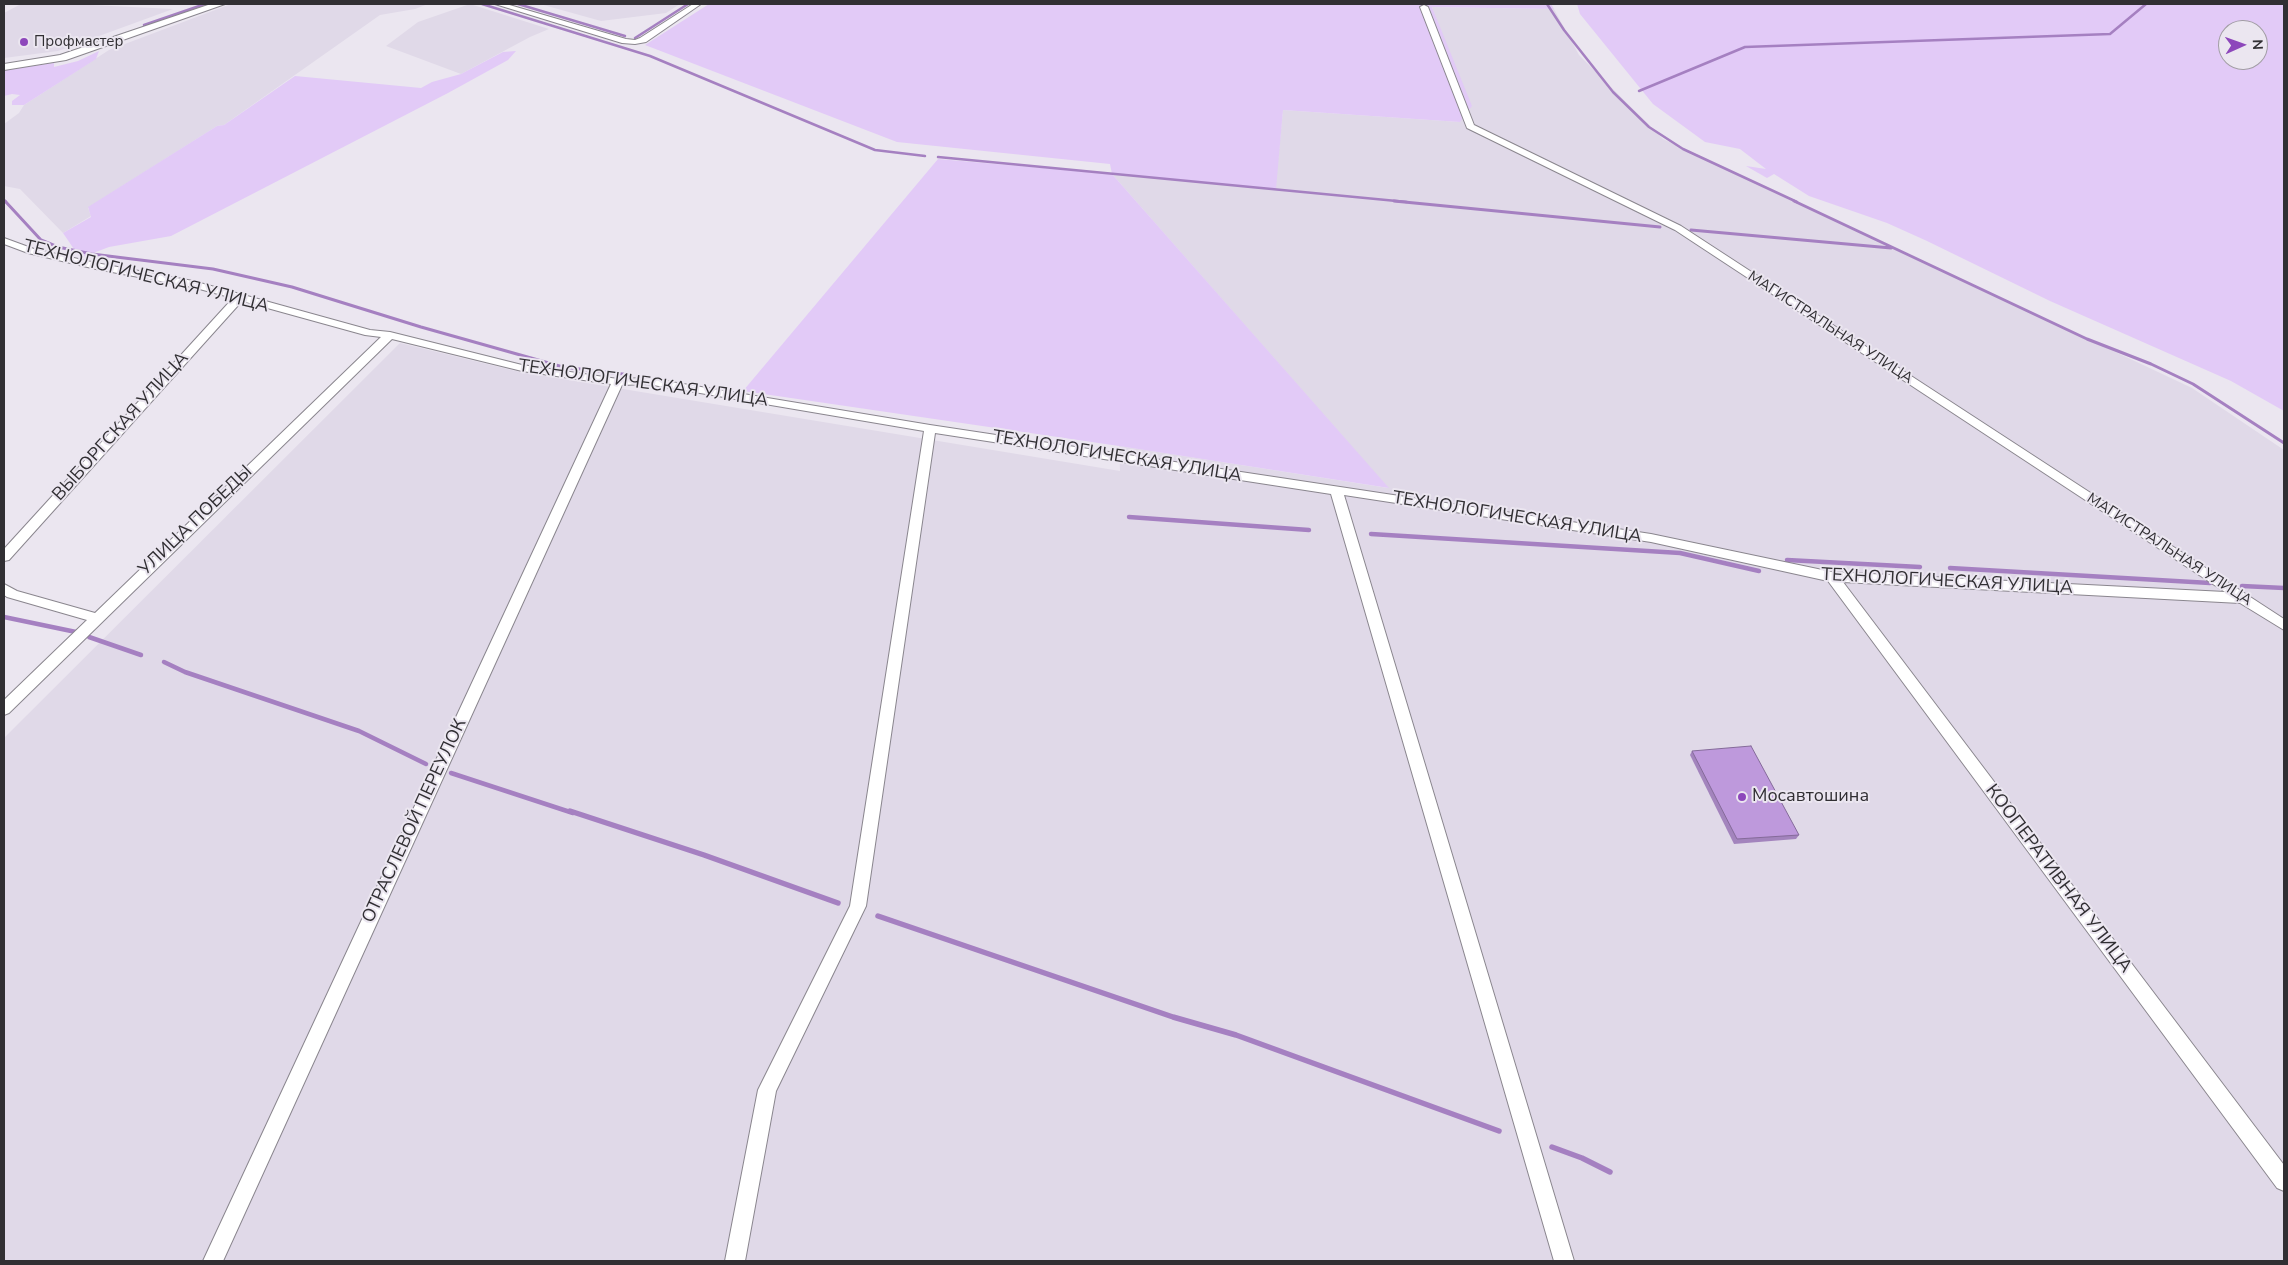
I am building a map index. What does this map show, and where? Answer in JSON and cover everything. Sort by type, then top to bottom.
[{"type":"main road","points":[[4,67],[62,58],[220,4]]},
{"type":"street","points":[[499,4],[625,41],[635,42],[643,40],[697,4]]},
{"type":"street","name":"МАГИСТРАЛЬНАЯ УЛИЦА","points":[[1424,6],[1470,126],[1655,215],[1678,228],[2284,625]]},
{"type":"street","name":"ТЕХНОЛОГИЧЕСКАЯ УЛИЦА","points":[[4,241],[31,251],[120,271],[193,284],[369,333],[390,335],[522,368],[618,382],[647,381],[930,429],[1651,538],[1832,577],[2242,598]]},
{"type":"street","name":"ВЫБОРГСКАЯ УЛИЦА","points":[[4,557],[239,298]]},
{"type":"street","name":"УЛИЦА ПОБЕДЫ","points":[[4,709],[390,335]]},
{"type":"street","name":"ОТРАСЛЕВОЙ ПЕРЕУЛОК","points":[[213,1261],[618,382]]},
{"type":"street","points":[[735,1261],[767,1090],[858,906],[930,429]]},
{"type":"street","points":[[1336,490],[1564,1261]]},
{"type":"street","name":"КООПЕРАТИВНАЯ УЛИЦА","points":[[1832,577],[2284,1181]]},
{"type":"street","points":[[4,589],[12,594],[97,618]]},
{"type":"shaded area","points":[[21,4],[70,4],[173,9],[58,51],[4,58],[4,13]]},
{"type":"shaded area","points":[[231,4],[428,4],[415,9],[380,15],[224,125],[217,126],[88,208],[91,216],[63,233],[20,189],[4,186],[4,124],[19,113],[24,105],[109,50]]},
{"type":"shaded area","points":[[470,4],[549,29],[530,37],[461,74],[386,46],[418,22]]},
{"type":"shaded area","points":[[540,4],[680,4],[666,13],[601,21]]},
{"type":"shaded area","points":[[709,4],[1551,4],[1554,9],[1432,7],[1472,106],[1460,122],[1283,110],[1276,189],[1112,174],[1110,164],[897,142],[645,45]]},
{"type":"shaded area","points":[[1577,4],[2284,4],[2284,411],[2231,381],[2050,301],[1927,241],[1887,223],[1809,196],[1774,174],[1767,178],[1746,166],[1766,169],[1740,149],[1705,142],[1653,104],[1580,14]]},
{"type":"shaded area","points":[[1432,7],[1554,9],[1579,55],[1663,139],[2192,388],[2284,450],[2284,1261],[4,1261],[4,738],[400,343],[520,372],[1120,471],[1119,446],[1388,488],[1112,174],[1275,189],[1283,110],[1460,122],[1449,52]]},
{"type":"shaded area","points":[[99,51],[96,59],[24,105],[12,105],[12,101],[20,95],[4,96],[4,70],[54,63],[54,67],[78,61]]},
{"type":"shaded area","points":[[516,51],[508,60],[448,93],[171,236],[109,247],[80,258],[63,233],[91,217],[88,207],[217,126],[224,125],[295,76],[421,88],[432,82],[461,74],[503,52]]},
{"type":"shaded area","points":[[938,159],[1112,174],[1389,488],[743,391]]},
{"type":"building","name":"Мосавтошина","points":[[1751,746],[1799,835],[1737,839],[1692,751]]},
{"type":"waterway","points":[[144,25],[205,4]]},
{"type":"waterway","points":[[482,4],[650,56],[875,150],[925,156]]},
{"type":"waterway","points":[[518,4],[625,36]]},
{"type":"waterway","points":[[635,38],[688,4]]},
{"type":"waterway","points":[[1547,4],[1564,30],[1613,92],[1649,127],[1683,149],[1797,202]]},
{"type":"waterway","points":[[1639,91],[1745,47],[2110,34],[2146,4]]},
{"type":"waterway","points":[[938,157],[1407,202]]},
{"type":"waterway","points":[[5,201],[41,240],[58,247],[92,254],[213,269],[292,287],[421,327],[563,367],[631,375]]},
{"type":"waterway","points":[[1394,201],[1660,227]]},
{"type":"waterway","points":[[1794,201],[2087,339],[2151,364],[2193,384],[2284,443]]},
{"type":"waterway","points":[[1691,230],[1891,248]]},
{"type":"waterway","points":[[1129,517],[1309,530]]},
{"type":"waterway","points":[[1371,534],[1680,553],[1759,571]]},
{"type":"waterway","points":[[1787,560],[1920,567]]},
{"type":"waterway","points":[[1950,568],[2210,583]]},
{"type":"waterway","points":[[2242,586],[2284,588]]},
{"type":"waterway","points":[[4,617],[76,632]]},
{"type":"waterway","points":[[89,637],[141,655]]},
{"type":"waterway","points":[[164,662],[185,672],[359,731],[426,764]]},
{"type":"waterway","points":[[451,773],[573,813]]},
{"type":"waterway","points":[[570,811],[704,855],[838,903]]},
{"type":"waterway","points":[[878,916],[1173,1017],[1236,1035],[1499,1131]]},
{"type":"waterway","points":[[1552,1147],[1582,1158],[1610,1172]]},
{"type":"place","name":"Профмастер","points":[[24,42]]},
{"type":"place","name":"Мосавтошина","points":[[1742,797]]}]
